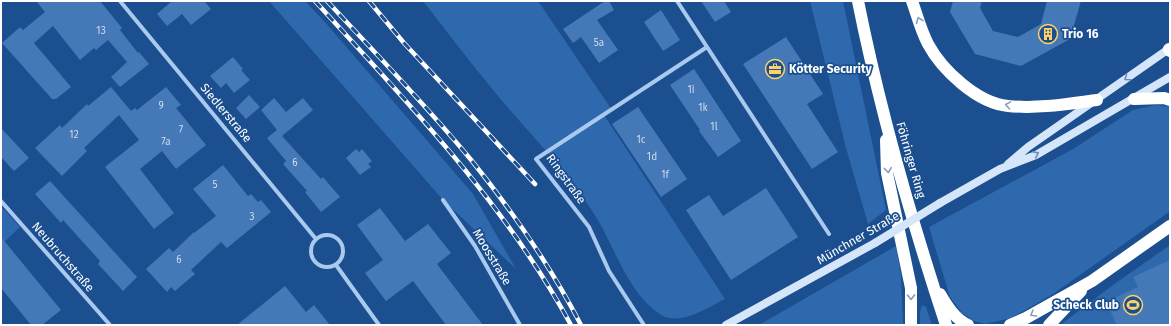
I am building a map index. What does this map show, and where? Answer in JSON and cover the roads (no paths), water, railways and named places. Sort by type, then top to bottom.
[{"type":"highway","name":"Föhringer Ring","points":[[858,1],[884,117],[928,272],[946,325]]},
{"type":"highway","points":[[912,1],[928,44],[943,66],[964,86],[984,98],[1006,106],[1031,107],[1097,100]]},
{"type":"highway","points":[[1134,99],[1164,98],[1170,100]]},
{"type":"highway","points":[[884,117],[888,173],[911,288],[912,325]]},
{"type":"highway","points":[[1010,325],[1026,318],[1092,281],[1168,229]]},
{"type":"highway","points":[[928,272],[946,305],[960,321],[968,325]]},
{"type":"highway","points":[[1049,325],[1092,281]]},
{"type":"main road","name":"Münchner Straße","points":[[1000,170],[1028,147],[1170,50]]},
{"type":"main road","name":"Münchner Straße","points":[[726,325],[743,317],[874,243],[940,203],[1000,170],[1036,155],[1170,77]]},
{"type":"main road","points":[[736,325],[743,317]]},
{"type":"street","name":"Siedlerstraße","points":[[120,1],[316,239]]},
{"type":"street","points":[[677,1],[829,234]]},
{"type":"street","name":"Ringstraße","points":[[644,325],[609,271],[589,227],[536,159],[707,47]]},
{"type":"street","name":"Moosstraße","points":[[443,200],[475,246],[520,325]]},
{"type":"street","name":"Neubruchstraße","points":[[1,201],[110,325]]},
{"type":"street","points":[[326,235],[331,235],[340,241],[344,251],[340,261],[336,265],[331,267],[320,266],[312,259],[311,248],[316,239],[326,235]]},
{"type":"street","points":[[336,265],[379,325]]},
{"type":"railway","points":[[315,1],[420,116],[485,196],[516,237],[545,280],[571,325]]},
{"type":"railway","points":[[327,1],[437,120],[487,180],[531,240],[581,325]]},
{"type":"railway","points":[[369,1],[404,43],[535,184]]},
{"type":"place","name":"Trio 16","points":[[1048,34]]},
{"type":"place","name":"Kötter Security","points":[[775,69]]},
{"type":"place","name":"Scheck Club","points":[[1133,305]]}]
